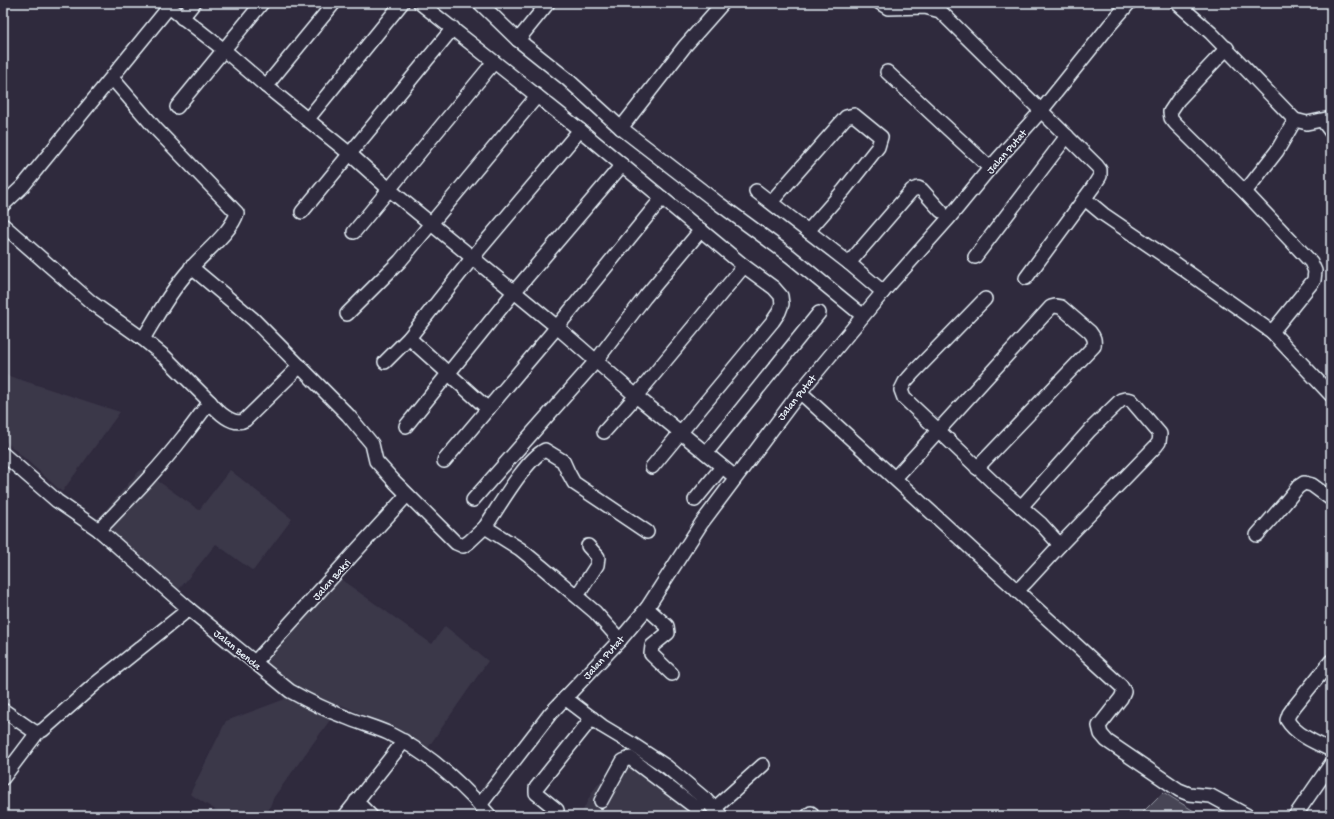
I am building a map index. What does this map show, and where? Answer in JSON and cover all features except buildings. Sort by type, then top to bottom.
[{"type":"street","points":[[182,18],[194,3]]},
{"type":"street","points":[[177,107],[262,3]]},
{"type":"street","points":[[266,86],[334,3]]},
{"type":"street","points":[[307,120],[402,3]]},
{"type":"street","points":[[420,3],[580,130],[744,266],[774,288],[781,296],[782,304],[773,321],[652,467]]},
{"type":"street","points":[[480,3],[518,40],[567,79],[621,128],[718,203],[790,256],[862,315]]},
{"type":"street","points":[[518,40],[548,3]]},
{"type":"street","points":[[621,128],[685,46],[723,3]]},
{"type":"street","points":[[880,3],[888,8],[925,7],[940,11],[1100,170],[1100,176],[1085,199],[1026,278]]},
{"type":"street","name":"Jalan Putat","points":[[480,805],[550,714],[620,640],[647,608],[701,524],[735,477],[800,392],[862,315],[935,234],[1040,111],[1129,3]]},
{"type":"street","points":[[1177,3],[1227,48],[1295,120],[1307,123],[1327,119],[1331,132]]},
{"type":"street","points":[[3,205],[23,186],[112,78],[166,5],[224,50],[350,154],[390,190],[473,257],[680,433],[735,477]]},
{"type":"street","points":[[302,212],[453,28]]},
{"type":"street","points":[[1227,48],[1178,100],[1170,112],[1171,118],[1184,132],[1246,192],[1311,262],[1315,271],[1314,280],[1272,332]]},
{"type":"street","points":[[354,232],[494,62]]},
{"type":"street","points":[[887,72],[990,168]]},
{"type":"street","points":[[112,78],[156,129],[237,213],[235,219],[226,231],[191,267],[168,297],[143,339]]},
{"type":"street","points":[[347,314],[400,261],[537,96]]},
{"type":"street","points":[[771,202],[846,117],[854,115],[881,137],[878,147],[808,232]]},
{"type":"street","points":[[1246,192],[1277,151],[1295,120]]},
{"type":"street","points":[[385,362],[409,338],[473,257],[580,130]]},
{"type":"street","points":[[975,256],[1067,136]]},
{"type":"street","points":[[406,426],[514,292],[622,165]]},
{"type":"street","points":[[849,263],[912,190],[918,188],[922,190],[941,211]]},
{"type":"street","points":[[756,191],[849,263],[882,292]]},
{"type":"street","points":[[444,461],[557,327],[662,198]]},
{"type":"street","points":[[1085,199],[1103,214],[1272,332],[1331,395]]},
{"type":"street","points":[[3,225],[91,302],[143,339],[165,357],[215,408],[235,422],[245,420],[300,366]]},
{"type":"street","points":[[473,500],[596,361],[645,297],[701,230]]},
{"type":"street","points":[[604,432],[636,396],[744,266]]},
{"type":"street","points":[[191,267],[253,319],[348,415],[372,444],[376,461],[407,495],[456,543],[463,546],[485,527],[526,466],[545,450],[564,461],[574,483],[647,532]]},
{"type":"street","points":[[985,298],[912,373],[904,382],[901,390],[904,398],[977,468],[1041,524],[1060,545]]},
{"type":"street","points":[[895,478],[1051,308],[1055,306],[1061,307],[1090,332],[1094,337],[1094,346],[977,468]]},
{"type":"street","points":[[706,453],[819,313]]},
{"type":"street","points":[[409,338],[488,409]]},
{"type":"street","points":[[800,392],[1121,686],[1124,691],[1121,698],[1099,726],[1100,734],[1107,742],[1179,790],[1189,794],[1211,796],[1248,816]]},
{"type":"street","points":[[1016,591],[1159,442],[1160,434],[1131,400],[1121,400],[1090,430],[1021,507]]},
{"type":"street","points":[[99,530],[134,494],[184,437],[210,402]]},
{"type":"street","name":"Jalan Benda","points":[[3,454],[58,501],[99,530],[189,609],[290,691],[306,701],[404,741],[440,767],[490,816]]},
{"type":"street","points":[[695,500],[722,467]]},
{"type":"street","points":[[1257,535],[1298,487],[1304,483],[1312,485],[1331,499]]},
{"type":"street","name":"Jalan Bakri","points":[[254,662],[407,495]]},
{"type":"street","points":[[485,527],[520,550],[577,596],[595,612],[620,640]]},
{"type":"street","points":[[577,596],[597,565],[598,557],[588,546]]},
{"type":"street","points":[[647,608],[667,626],[668,629],[668,633],[652,646],[651,654],[672,674]]},
{"type":"street","points":[[3,778],[37,733],[43,730],[94,685],[189,609]]},
{"type":"street","points":[[1331,661],[1294,707],[1287,720],[1290,725],[1310,740],[1331,750]]},
{"type":"street","points":[[565,698],[602,726],[667,767],[705,799],[718,813],[763,764]]},
{"type":"street","points":[[3,710],[37,733]]},
{"type":"street","points":[[557,810],[536,793],[536,788],[592,718]]},
{"type":"street","points":[[345,816],[404,741]]},
{"type":"street","points":[[601,801],[622,761],[630,758],[695,806],[699,807],[705,799]]},
{"type":"street","points":[[1295,816],[1331,764]]},
{"type":"street","points":[[356,801],[371,816]]},
{"type":"shaded area","points":[[3,374],[120,412],[62,492],[3,439]]},
{"type":"shaded area","points":[[141,469],[199,510],[230,470],[292,519],[253,571],[216,544],[177,592],[96,521]]},
{"type":"shaded area","points":[[332,573],[432,644],[445,626],[488,661],[425,752],[382,723],[341,705],[274,797],[266,816],[225,816],[190,794],[226,721],[285,699],[258,674]]},
{"type":"shaded area","points":[[631,744],[709,807],[708,816],[580,816],[592,792]]},
{"type":"shaded area","points":[[1163,792],[1202,816],[1139,816]]}]
